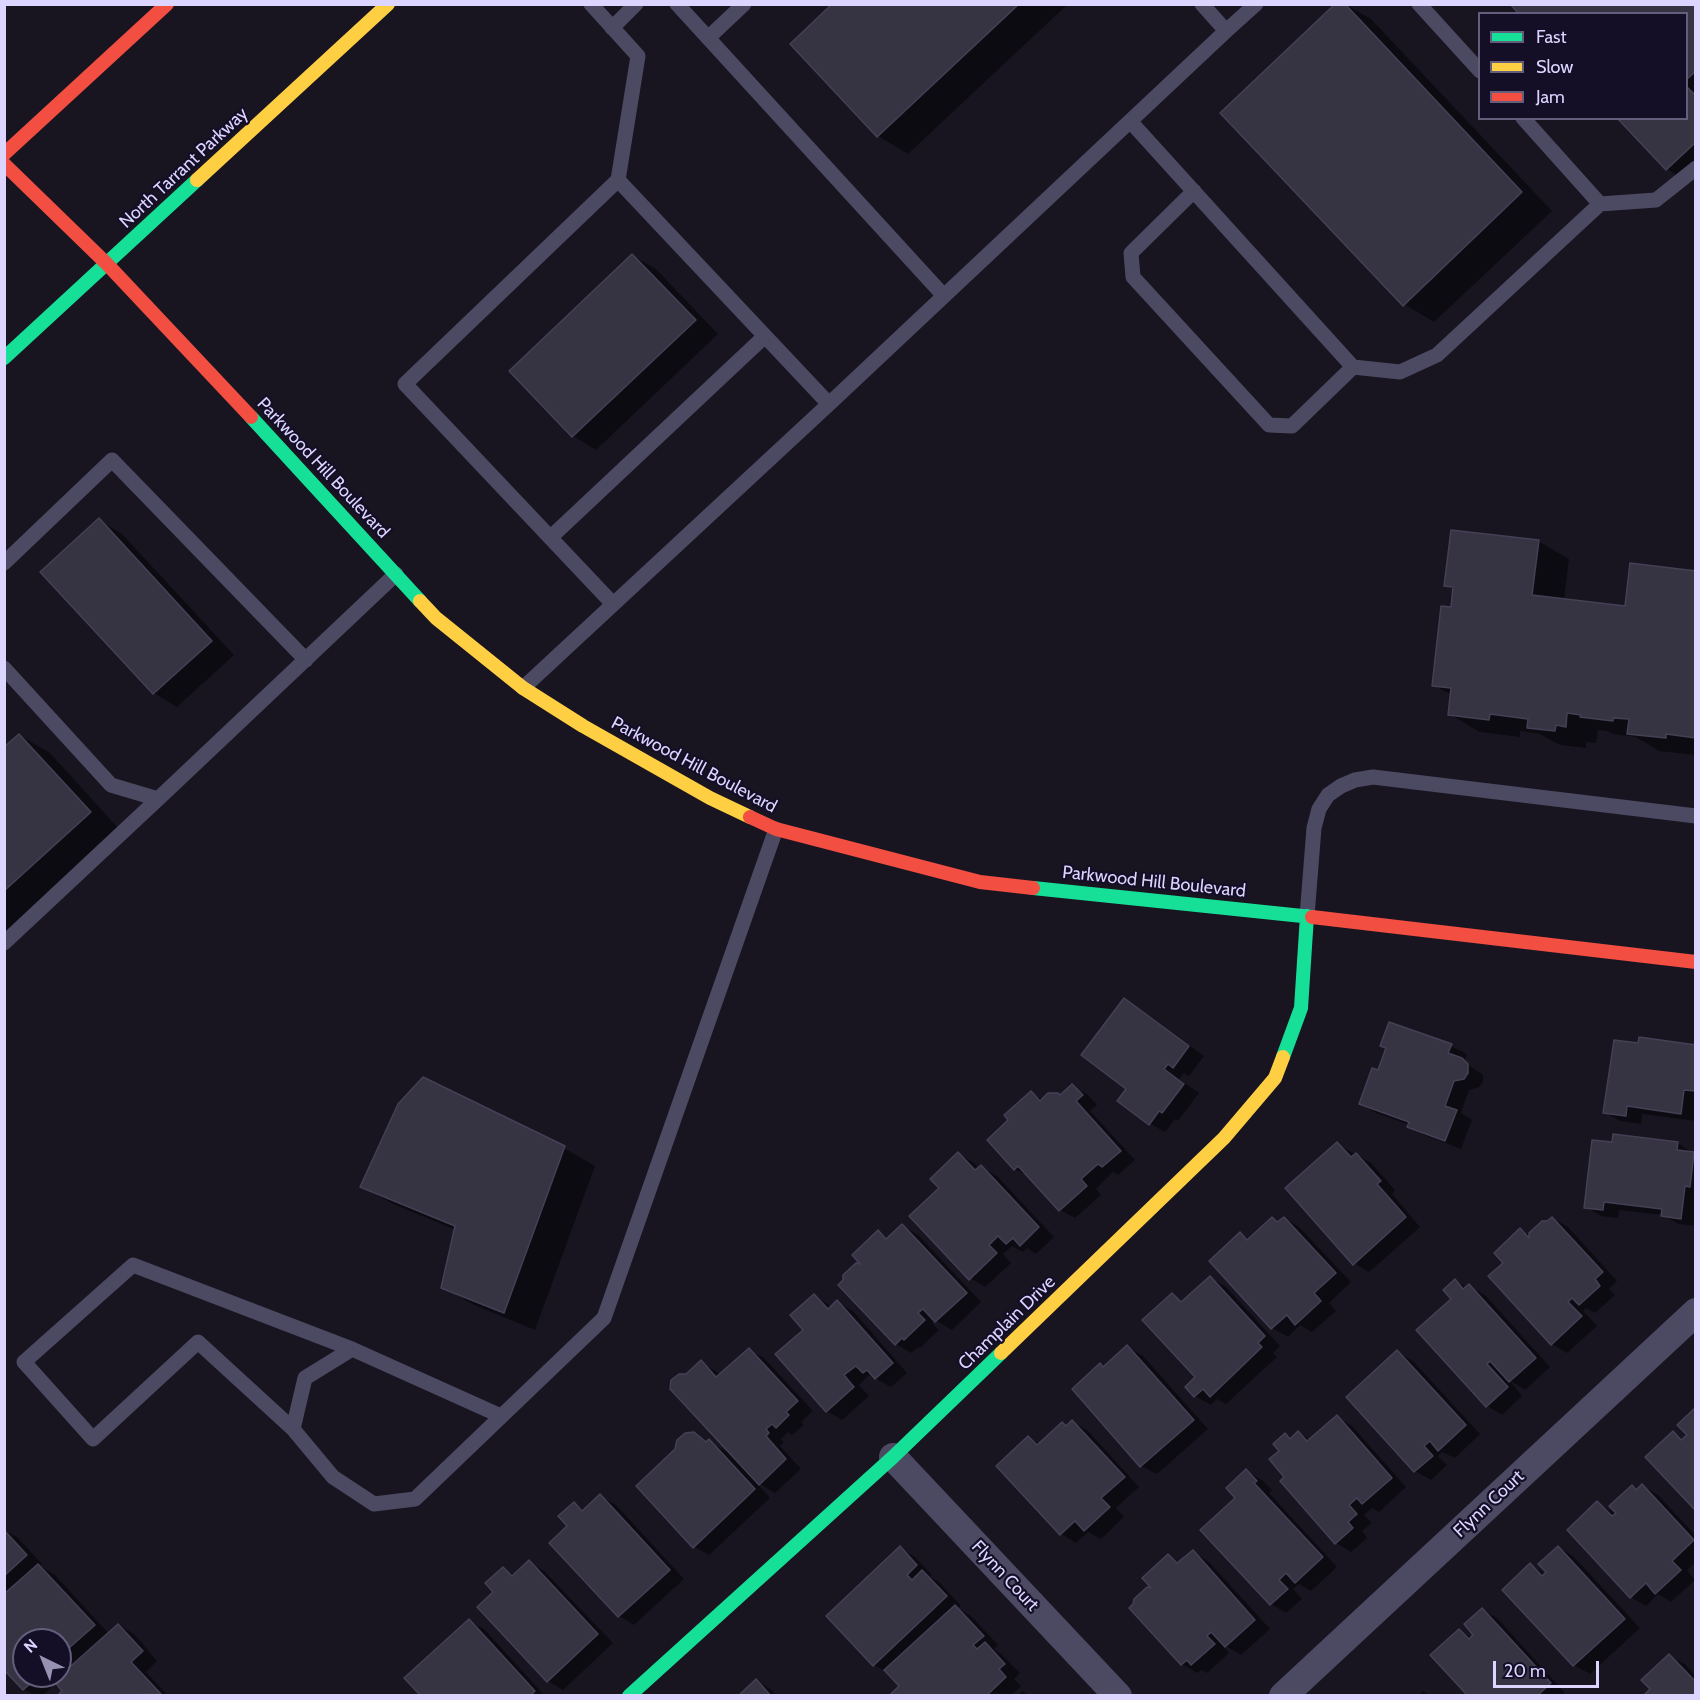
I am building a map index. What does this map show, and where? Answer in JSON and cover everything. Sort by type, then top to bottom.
[{"type":"street","points":[[4,154],[167,4]]},
{"type":"street","name":"North Tarrant Parkway","points":[[4,358],[388,4]]},
{"type":"street","name":"Parkwood Hill Boulevard","points":[[4,164],[107,264],[207,369],[436,618],[523,688],[583,726],[710,798],[776,829],[980,882],[1307,916],[1695,962]]},
{"type":"street","name":"Champlain Drive","points":[[628,1695],[893,1457],[1224,1138],[1275,1078],[1301,1008],[1307,916]]},
{"type":"street","name":"Flynn Court","points":[[1283,1695],[1695,1312]]},
{"type":"street","name":"Flynn Court","points":[[893,1457],[1118,1695]]},
{"type":"lane","points":[[591,4],[638,56],[618,180],[405,384],[614,603]]},
{"type":"lane","points":[[612,28],[636,4]]},
{"type":"lane","points":[[677,4],[944,296]]},
{"type":"lane","points":[[708,38],[744,4]]},
{"type":"lane","points":[[1202,4],[1226,31]]},
{"type":"lane","points":[[523,688],[1256,4]]},
{"type":"lane","points":[[1419,4],[1478,70]]},
{"type":"lane","points":[[1525,120],[1600,204]]},
{"type":"lane","points":[[1131,121],[1353,367],[1400,372],[1437,356],[1600,204],[1656,200],[1695,168]]},
{"type":"lane","points":[[618,180],[829,404]]},
{"type":"lane","points":[[1194,191],[1131,253],[1133,277],[1269,425],[1292,426],[1353,367]]},
{"type":"lane","points":[[551,537],[765,336]]},
{"type":"lane","points":[[4,563],[112,460],[306,660]]},
{"type":"lane","points":[[4,943],[396,574]]},
{"type":"lane","points":[[4,669],[111,785],[158,799]]},
{"type":"lane","points":[[1307,916],[1314,828],[1319,809],[1328,795],[1355,780],[1373,777],[1695,816]]},
{"type":"lane","points":[[501,1416],[352,1349],[133,1265],[24,1362],[93,1439],[198,1342],[293,1429],[333,1477],[374,1504],[415,1499],[604,1318],[776,829]]},
{"type":"lane","points":[[293,1429],[304,1378],[352,1349]]},
{"type":"building","points":[[832,4],[1019,4],[877,137],[790,44]]},
{"type":"building","points":[[1335,4],[1345,4],[1522,192],[1403,306],[1220,113]]},
{"type":"building","points":[[1510,4],[1696,4],[1696,71],[1688,78],[1688,12],[1517,12]]},
{"type":"building","points":[[1688,88],[1696,96],[1696,142],[1666,170],[1619,120],[1688,120]]},
{"type":"building","points":[[632,254],[696,320],[572,437],[509,371]]},
{"type":"building","points":[[99,518],[212,641],[153,694],[40,572]]},
{"type":"building","points":[[1451,530],[1539,540],[1532,595],[1625,606],[1630,563],[1696,571],[1696,738],[1666,734],[1666,738],[1627,734],[1629,719],[1613,718],[1613,721],[1567,713],[1566,727],[1556,725],[1555,731],[1527,728],[1528,719],[1490,714],[1489,720],[1448,715],[1451,688],[1432,686],[1441,606],[1451,607],[1453,587],[1444,586]]},
{"type":"building","points":[[19,734],[91,812],[4,891],[4,747]]},
{"type":"building","points":[[1124,998],[1189,1046],[1173,1068],[1168,1064],[1164,1069],[1184,1084],[1162,1113],[1159,1111],[1149,1125],[1117,1101],[1126,1089],[1081,1055]]},
{"type":"building","points":[[1389,1022],[1452,1044],[1448,1053],[1462,1058],[1468,1064],[1468,1073],[1464,1079],[1454,1081],[1445,1106],[1457,1110],[1445,1141],[1407,1127],[1409,1122],[1359,1104],[1372,1068],[1378,1070],[1386,1048],[1380,1046]]},
{"type":"building","points":[[1639,1037],[1696,1045],[1696,1091],[1684,1090],[1681,1114],[1627,1106],[1626,1116],[1603,1113],[1614,1040],[1638,1043]]},
{"type":"building","points":[[423,1077],[565,1146],[504,1313],[441,1288],[455,1226],[360,1187],[398,1104]]},
{"type":"building","points":[[1072,1084],[1083,1095],[1076,1101],[1121,1151],[1102,1167],[1098,1164],[1081,1179],[1087,1186],[1059,1211],[1018,1166],[1014,1170],[987,1140],[1008,1120],[1004,1115],[1031,1091],[1040,1101],[1048,1093],[1060,1095]]},
{"type":"building","points":[[1613,1134],[1678,1142],[1677,1150],[1694,1152],[1690,1187],[1685,1186],[1681,1219],[1661,1216],[1662,1209],[1604,1202],[1603,1210],[1584,1208],[1592,1140],[1612,1142]]},
{"type":"building","points":[[1337,1142],[1351,1157],[1356,1153],[1381,1181],[1377,1184],[1406,1217],[1353,1265],[1285,1188]]},
{"type":"building","points":[[958,1152],[975,1170],[981,1165],[1039,1227],[1020,1246],[1013,1238],[1006,1244],[998,1236],[989,1245],[997,1253],[969,1280],[909,1216],[939,1188],[930,1179]]},
{"type":"building","points":[[1272,1217],[1277,1222],[1284,1217],[1336,1273],[1314,1293],[1321,1301],[1295,1325],[1287,1315],[1271,1329],[1209,1261],[1240,1232],[1247,1240]]},
{"type":"building","points":[[1552,1217],[1603,1272],[1595,1279],[1600,1286],[1579,1305],[1572,1298],[1568,1302],[1582,1316],[1551,1345],[1488,1276],[1503,1263],[1494,1253],[1520,1228],[1529,1238],[1529,1233],[1542,1221],[1547,1221]]},
{"type":"building","points":[[902,1224],[967,1293],[935,1322],[923,1309],[918,1313],[925,1320],[904,1340],[902,1338],[895,1345],[838,1285],[843,1280],[843,1275],[856,1263],[860,1264],[852,1255],[878,1230],[886,1239]]},
{"type":"building","points":[[1210,1276],[1265,1336],[1258,1343],[1262,1347],[1210,1397],[1203,1389],[1194,1397],[1185,1387],[1195,1377],[1142,1320],[1172,1293],[1181,1302]]},
{"type":"building","points":[[1455,1279],[1463,1289],[1469,1284],[1536,1358],[1509,1382],[1490,1361],[1487,1364],[1508,1387],[1486,1407],[1416,1330],[1451,1299],[1443,1290]]},
{"type":"building","points":[[814,1294],[828,1309],[837,1300],[893,1363],[875,1379],[867,1370],[863,1373],[856,1366],[844,1375],[854,1387],[826,1412],[775,1354],[803,1330],[790,1315]]},
{"type":"building","points":[[1127,1345],[1194,1420],[1140,1467],[1072,1389],[1100,1363],[1103,1367]]},
{"type":"building","points":[[749,1348],[798,1401],[786,1412],[789,1415],[776,1428],[772,1424],[766,1429],[769,1433],[766,1436],[786,1459],[759,1485],[670,1389],[671,1380],[679,1374],[686,1374],[701,1360],[716,1377]]},
{"type":"building","points":[[1397,1350],[1466,1425],[1438,1451],[1430,1441],[1424,1446],[1433,1456],[1414,1472],[1346,1397]]},
{"type":"building","points":[[1695,1408],[1696,1511],[1645,1457],[1673,1431],[1681,1440],[1687,1435],[1677,1425]]},
{"type":"building","points":[[1337,1415],[1392,1478],[1362,1504],[1357,1498],[1349,1505],[1357,1514],[1348,1522],[1353,1528],[1335,1544],[1280,1481],[1284,1477],[1269,1459],[1279,1451],[1273,1444],[1285,1433],[1290,1439],[1298,1431],[1307,1441]]},
{"type":"building","points":[[1072,1420],[1125,1477],[1101,1498],[1110,1507],[1084,1531],[1075,1521],[1060,1535],[996,1466],[1028,1436],[1037,1445],[1062,1422],[1066,1426]]},
{"type":"building","points":[[694,1432],[706,1442],[709,1439],[755,1489],[693,1548],[636,1486],[675,1449],[677,1440],[685,1433]]},
{"type":"building","points":[[1246,1469],[1257,1481],[1254,1483],[1323,1557],[1295,1583],[1286,1573],[1279,1580],[1288,1589],[1270,1605],[1200,1530],[1235,1498],[1226,1488]]},
{"type":"building","points":[[1642,1484],[1694,1540],[1672,1561],[1681,1570],[1655,1594],[1646,1583],[1630,1598],[1567,1530],[1597,1501],[1612,1516],[1616,1513],[1609,1506],[1632,1485],[1636,1490]]},
{"type":"building","points":[[600,1494],[670,1570],[618,1617],[549,1543],[567,1526],[558,1516],[574,1502],[582,1511]]},
{"type":"building","points":[[4,1530],[27,1555],[4,1576]]},
{"type":"building","points":[[900,1546],[917,1565],[907,1575],[912,1580],[922,1570],[947,1596],[873,1666],[826,1616]]},
{"type":"building","points":[[1558,1546],[1625,1619],[1573,1666],[1502,1590],[1530,1563],[1542,1576],[1546,1572],[1538,1564]]},
{"type":"building","points":[[1193,1550],[1255,1620],[1225,1647],[1211,1632],[1207,1636],[1215,1644],[1191,1665],[1187,1660],[1181,1665],[1129,1608],[1134,1599],[1147,1587],[1151,1588],[1142,1578],[1168,1554],[1177,1563]]},
{"type":"building","points":[[529,1560],[598,1634],[547,1682],[477,1607],[493,1592],[485,1583],[503,1567],[512,1576]]},
{"type":"building","points":[[38,1564],[95,1625],[72,1645],[72,1628],[12,1628],[12,1678],[4,1670],[4,1594]]},
{"type":"building","points":[[955,1605],[984,1636],[973,1645],[977,1649],[985,1642],[1005,1664],[999,1669],[1006,1677],[986,1696],[889,1696],[899,1686],[884,1670]]},
{"type":"building","points":[[1482,1608],[1551,1683],[1537,1696],[1468,1696],[1430,1655],[1459,1629],[1469,1639],[1473,1635],[1464,1624]]},
{"type":"building","points":[[469,1619],[535,1691],[530,1696],[421,1696],[404,1678]]},
{"type":"building","points":[[118,1624],[143,1651],[131,1662],[161,1694],[57,1696],[62,1691],[60,1688],[72,1688],[72,1665]]},
{"type":"building","points":[[1669,1654],[1696,1682],[1696,1696],[1643,1696],[1650,1689],[1641,1680]]},
{"type":"building","points":[[756,1679],[771,1696],[738,1696]]},
{"type":"traffic: fast","points":[[4,358],[197,180]]},
{"type":"traffic: fast","points":[[251,417],[420,601]]},
{"type":"traffic: fast","points":[[1033,888],[1312,917]]},
{"type":"traffic: fast","points":[[1283,1057],[1301,1008],[1307,916]]},
{"type":"traffic: fast","points":[[629,1696],[893,1457],[1001,1353]]},
{"type":"traffic: slow","points":[[197,180],[388,4]]},
{"type":"traffic: slow","points":[[420,601],[436,618],[523,688],[583,726],[710,798],[750,817]]},
{"type":"traffic: slow","points":[[1001,1353],[1224,1138],[1275,1078],[1283,1057]]},
{"type":"traffic: jam","points":[[4,154],[167,4]]},
{"type":"traffic: jam","points":[[4,164],[107,264],[251,417]]},
{"type":"traffic: jam","points":[[750,817],[776,829],[980,882],[1033,888]]},
{"type":"traffic: jam","points":[[1312,917],[1696,962]]}]
